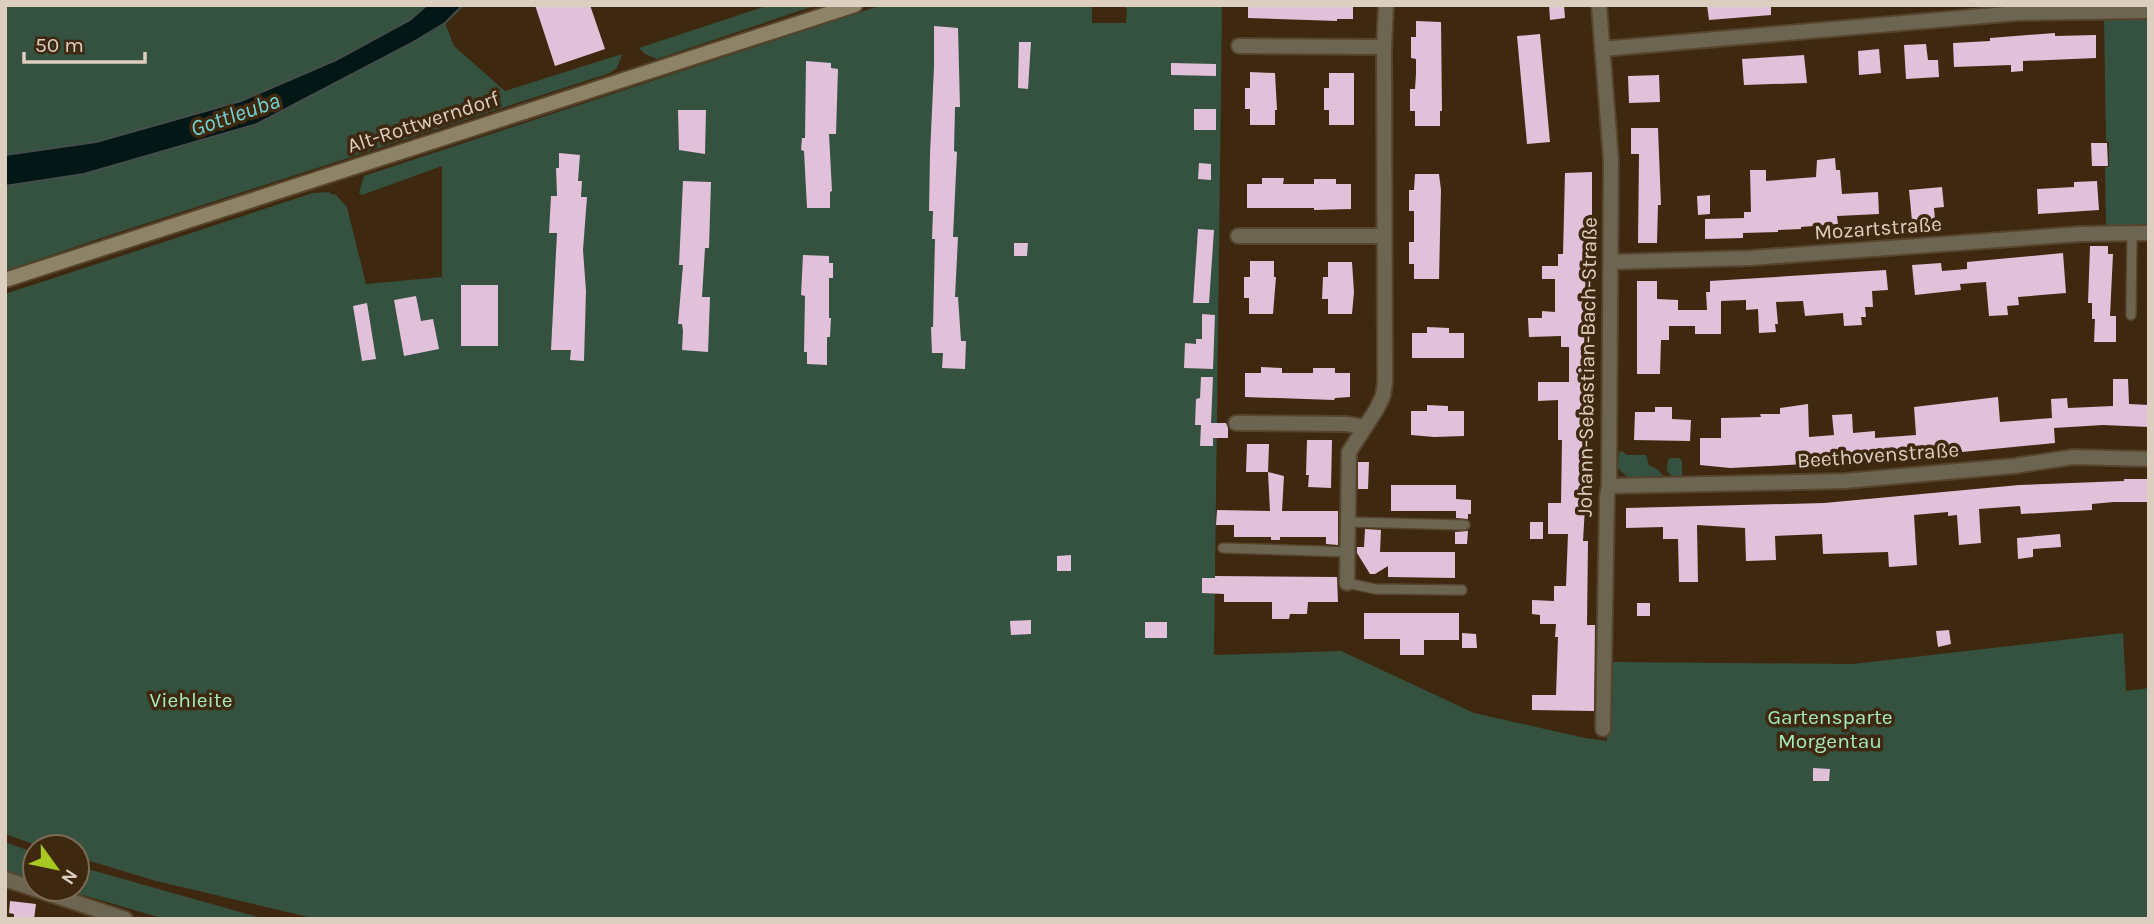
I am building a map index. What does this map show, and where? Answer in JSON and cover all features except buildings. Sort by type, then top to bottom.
[{"type":"main road","name":"Alt-Rottwerndorf","points":[[5,280],[855,5]]},
{"type":"street","points":[[1347,583],[1349,452],[1376,411],[1384,389],[1386,5]]},
{"type":"street","name":"Johann-Sebastian-Bach-Straße","points":[[1599,5],[1608,111],[1611,262],[1603,729]]},
{"type":"street","points":[[1602,49],[2018,13],[2149,11]]},
{"type":"street","points":[[1239,46],[1384,47]]},
{"type":"street","name":"Mozartstraße","points":[[1611,262],[1750,258],[2081,234],[2149,233]]},
{"type":"street","points":[[1238,236],[1383,236]]},
{"type":"street","points":[[1236,423],[1346,424],[1364,427]]},
{"type":"street","name":"Beethovenstraße","points":[[1609,485],[1845,481],[2014,466],[2073,457],[2149,458]]},
{"type":"street","points":[[5,879],[125,919]]},
{"type":"lane","points":[[2131,315],[2132,233]]},
{"type":"lane","points":[[1348,522],[1465,524]]},
{"type":"lane","points":[[1223,548],[1348,552]]},
{"type":"lane","points":[[1347,583],[1375,589],[1462,590]]},
{"type":"green space","points":[[5,5],[427,5],[410,20],[336,60],[241,101],[96,142],[5,155]]},
{"type":"green space","points":[[769,5],[817,5],[657,59],[639,48]]},
{"type":"green space","points":[[882,5],[1092,5],[1092,23],[1126,23],[1127,10],[1124,5],[1222,5],[1214,655],[1341,651],[1474,713],[1607,741],[1607,673],[1614,662],[1853,664],[2123,633],[2126,691],[2149,688],[2149,919],[317,919],[156,881],[91,861],[91,833],[21,833],[21,840],[5,834],[5,294],[313,193],[329,192],[335,194],[347,207],[366,284],[442,277],[442,166],[362,195],[359,193],[364,176]]},
{"type":"green space","points":[[2149,16],[2149,226],[2106,226],[2105,167],[2109,167],[2109,142],[2106,141],[2104,17]]},
{"type":"green space","points":[[445,23],[454,46],[505,91],[622,54],[617,68],[610,73],[5,271],[5,186],[84,174],[257,124]]},
{"type":"green space","points":[[1619,452],[1627,455],[1646,455],[1649,465],[1666,479],[1628,478],[1618,468]]},
{"type":"green space","points":[[1670,458],[1679,458],[1682,461],[1682,480],[1675,480],[1667,471]]},
{"type":"green space","points":[[5,842],[21,848],[21,876],[5,870]]},
{"type":"green space","points":[[91,870],[265,919],[165,919],[91,897]]},
{"type":"water","name":"Gottleuba","points":[[427,5],[463,5],[445,23],[410,44],[257,124],[84,174],[5,186],[5,155],[96,142],[241,101],[336,60],[410,20]]},
{"type":"park label","name":"Viehleite","points":[[191,700]]},
{"type":"park label","name":"Gartensparte Morgentau","points":[[1830,729]]}]
